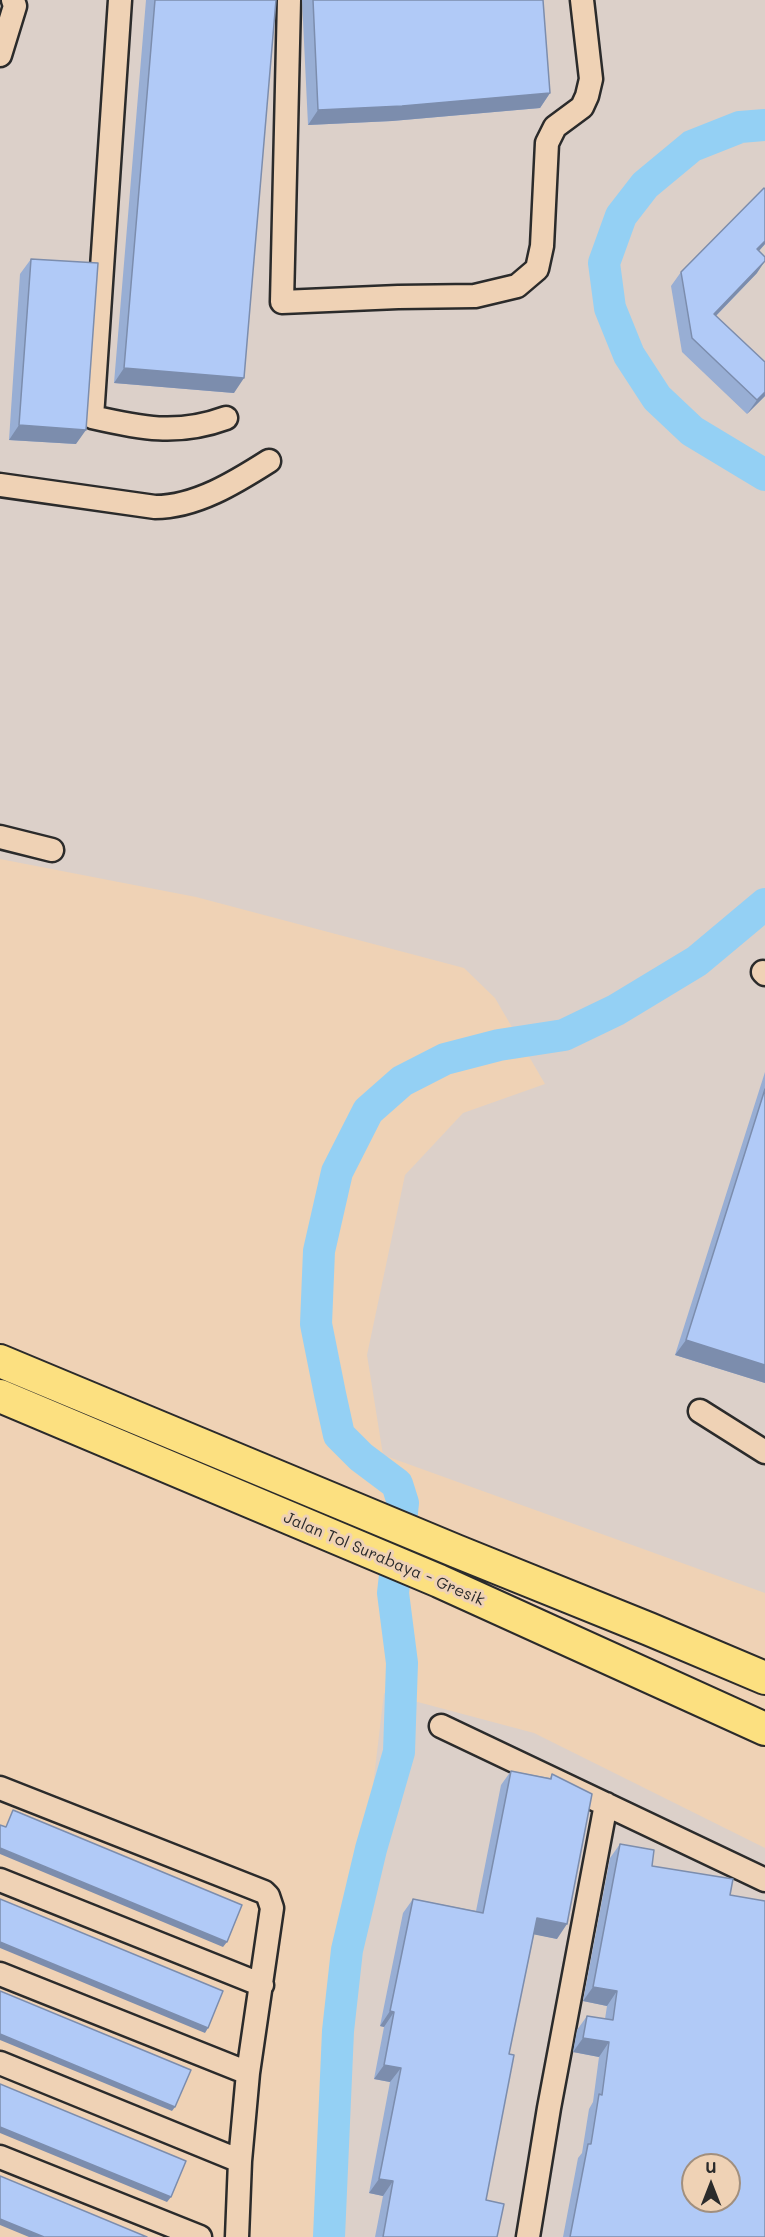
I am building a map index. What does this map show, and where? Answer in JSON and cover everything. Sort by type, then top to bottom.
[{"type":"highway","name":"Jalan Tol Surabaya - Gresik","points":[[0,1361],[765,1678]]},
{"type":"highway","name":"Jalan Tol Surabaya - Gresik","points":[[0,1396],[439,1581],[765,1729]]},
{"type":"highway","points":[[649,1629],[765,1666]]},
{"type":"street","points":[[0,55],[15,6],[13,0]]},
{"type":"street","points":[[120,0],[92,417],[173,430],[209,424],[226,418]]},
{"type":"street","points":[[289,0],[282,302],[475,296],[517,286],[537,269],[542,246],[547,143],[555,128],[582,107],[591,79],[582,0]]},
{"type":"street","points":[[0,485],[155,507],[169,507],[203,496],[245,476],[269,461]]},
{"type":"street","points":[[0,837],[52,850]]},
{"type":"street","points":[[700,1411],[765,1452]]},
{"type":"street","points":[[441,1726],[765,1880]]},
{"type":"street","points":[[0,1788],[264,1892],[268,1896],[272,1908],[248,2073],[240,2161],[237,2237]]},
{"type":"street","points":[[528,2237],[549,2108],[606,1804]]},
{"type":"street","points":[[0,1880],[262,1985]]},
{"type":"street","points":[[0,1974],[248,2073]]},
{"type":"street","points":[[0,2063],[240,2161]]},
{"type":"street","points":[[0,2157],[200,2237]]},
{"type":"shaded area","points":[[0,0],[765,0],[765,1593],[383,1455],[367,1355],[405,1175],[463,1113],[545,1084],[495,998],[464,968],[196,897],[0,859]]},
{"type":"shaded area","points":[[384,1693],[534,1733],[765,1848],[765,2237],[320,2237]]},
{"type":"building","points":[[155,0],[276,0],[244,378],[124,368]]},
{"type":"building","points":[[313,0],[543,0],[550,93],[402,106],[318,110]]},
{"type":"building","points":[[764,188],[765,241],[757,249],[765,257],[765,261],[714,314],[765,362],[765,392],[757,400],[692,338],[681,272]]},
{"type":"building","points":[[31,259],[98,263],[86,430],[19,425]]},
{"type":"building","points":[[765,1089],[765,1365],[686,1340]]},
{"type":"building","points":[[511,1771],[551,1779],[552,1774],[592,1794],[567,1924],[537,1918],[509,2054],[514,2055],[486,2200],[504,2204],[497,2237],[383,2237],[393,2181],[379,2179],[401,2068],[384,2065],[394,2012],[390,2011],[413,1899],[483,1913]]},
{"type":"building","points":[[13,1810],[242,1905],[227,1942],[0,1848],[0,1825],[6,1827]]},
{"type":"building","points":[[620,1844],[654,1850],[652,1866],[733,1879],[730,1895],[765,1901],[765,2237],[570,2237],[588,2144],[591,2144],[599,2094],[602,2095],[609,2042],[583,2038],[587,2016],[613,2020],[617,1991],[593,1987]]},
{"type":"building","points":[[0,1899],[223,1991],[208,2028],[0,1942]]},
{"type":"building","points":[[0,1991],[191,2070],[175,2107],[0,2034]]},
{"type":"building","points":[[0,2084],[186,2161],[171,2197],[0,2127]]},
{"type":"building","points":[[0,2176],[147,2237],[44,2237],[0,2219]]},
{"type":"waterway","points":[[765,125],[740,127],[692,146],[645,185],[621,216],[604,263],[610,308],[629,355],[657,398],[692,431],[765,475]]},
{"type":"waterway","points":[[329,2237],[338,2031],[347,1950],[371,1849],[399,1752],[402,1663],[393,1593],[403,1503],[397,1484],[361,1457],[339,1435],[316,1324],[319,1251],[337,1172],[368,1111],[402,1081],[445,1059],[499,1045],[564,1035],[616,1010],[697,961],[765,904]]}]
